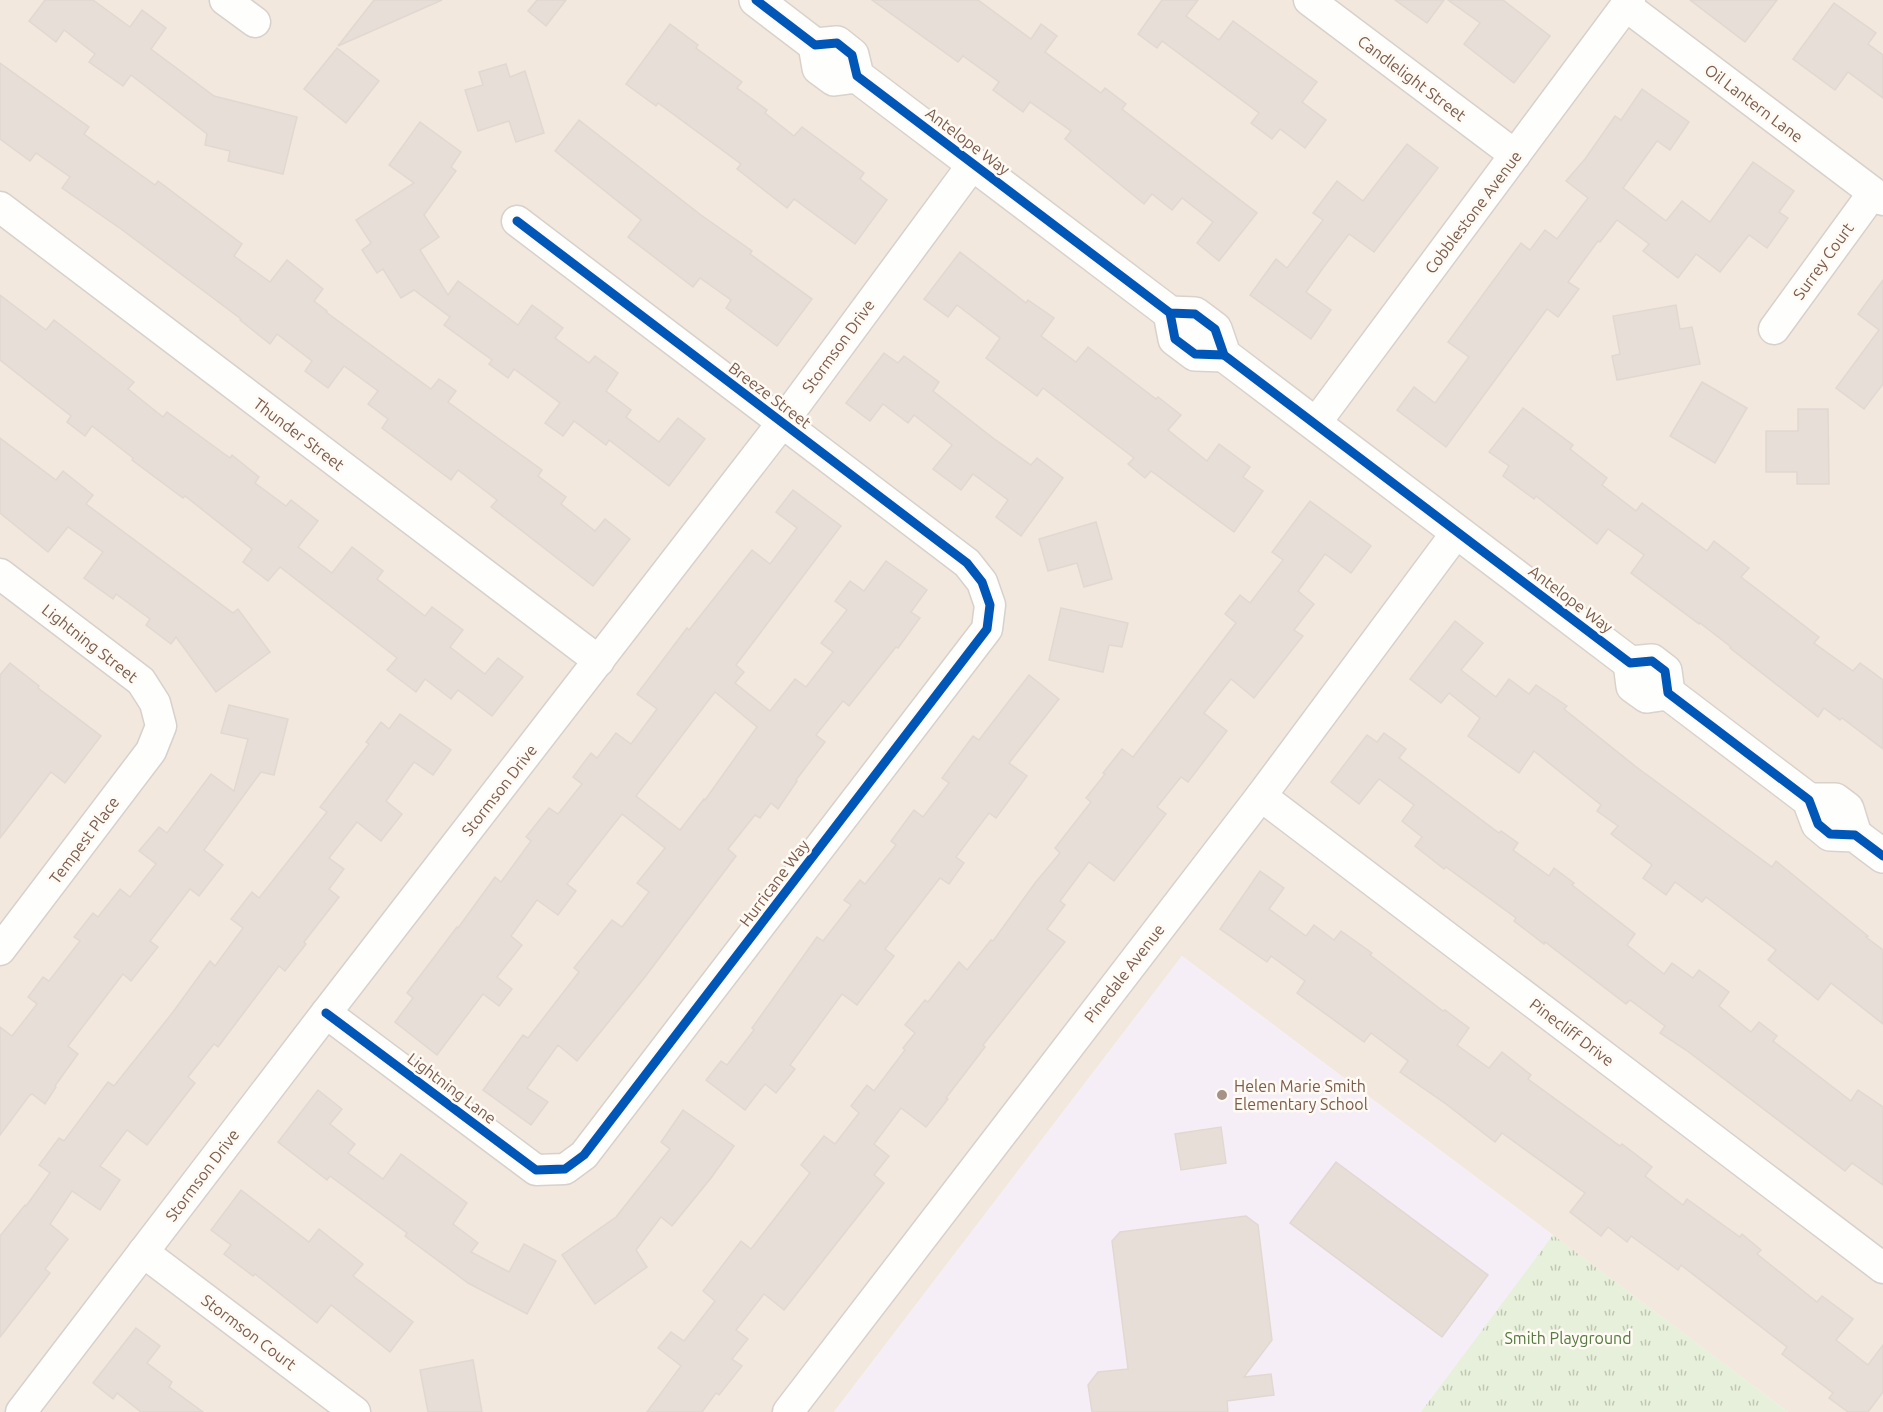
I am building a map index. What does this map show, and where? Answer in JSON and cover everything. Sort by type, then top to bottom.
[{"type":"street","points":[[225,0],[255,22]]},
{"type":"street","name":"Antelope Way","points":[[756,0],[815,45],[819,68],[834,79],[857,76],[1170,313],[1175,339],[1195,354],[1224,355],[1630,663],[1633,686],[1647,696],[1668,693],[1809,800],[1835,800],[1847,809],[1855,835],[1883,856]]},
{"type":"street","name":"Candlelight Street","points":[[1309,0],[1515,155]]},
{"type":"street","name":"Cobblestone Avenue","points":[[1315,424],[1628,3]]},
{"type":"street","name":"Oil Lantern Lane","points":[[1628,3],[1878,196]]},
{"type":"street","name":"Stormson Drive","points":[[21,1412],[782,423],[973,164]]},
{"type":"street","name":"Surrey Court","points":[[1774,329],[1878,196]]},
{"type":"street","name":"Thunder Street","points":[[0,207],[599,661]]},
{"type":"street","name":"Breeze Street","points":[[517,221],[967,563],[982,582],[990,605]]},
{"type":"street","name":"Pinedale Avenue","points":[[788,1412],[1261,796],[1457,532]]},
{"type":"street","name":"Lightning Street","points":[[0,574],[141,681],[155,703],[161,726]]},
{"type":"street","name":"Hurricane Way","points":[[565,1169],[584,1155],[987,629],[990,605]]},
{"type":"street","name":"Tempest Place","points":[[0,950],[152,751],[161,726]]},
{"type":"street","name":"Pinecliff Drive","points":[[1261,796],[1883,1268]]},
{"type":"street","name":"Lightning Lane","points":[[326,1013],[536,1170],[565,1169]]},
{"type":"street","name":"Stormson Court","points":[[143,1252],[356,1412]]},
{"type":"shaded area","points":[[0,0],[1883,0],[1883,1412],[1788,1412],[1182,956],[834,1412],[0,1412]]},
{"type":"shaded area","name":"Helen Marie Smith Elementary School","points":[[1182,956],[1788,1412],[834,1412]]},
{"type":"green space","name":"Smith Playground","points":[[1553,1235],[1788,1412],[1421,1412]]},
{"type":"building","points":[[45,0],[93,0],[130,27],[142,10],[166,28],[151,49],[214,96],[297,117],[283,174],[228,161],[230,151],[205,145],[207,134],[131,75],[123,86],[89,62],[95,54],[64,30],[56,42],[29,21]]},
{"type":"building","points":[[374,0],[442,0],[338,46]]},
{"type":"building","points":[[537,0],[566,0],[546,26],[528,11]]},
{"type":"building","points":[[872,0],[978,0],[1031,39],[1041,24],[1057,36],[1045,52],[1101,93],[1105,88],[1126,104],[1122,109],[1257,213],[1219,261],[1197,243],[1213,222],[1182,198],[1172,210],[1152,194],[1144,204],[1065,139],[1071,131],[1030,102],[1023,112],[993,90],[999,82],[963,56],[958,62]]},
{"type":"building","points":[[1162,0],[1198,0],[1186,16],[1219,40],[1233,21],[1317,82],[1302,102],[1326,120],[1305,148],[1280,129],[1272,139],[1251,123],[1259,113],[1162,41],[1157,48],[1138,34]]},
{"type":"building","points":[[1395,0],[1444,0],[1427,23]]},
{"type":"building","points":[[1448,0],[1503,0],[1550,36],[1514,83],[1464,44],[1480,23]]},
{"type":"building","points":[[1690,0],[1777,0],[1745,42]]},
{"type":"building","points":[[1834,3],[1876,33],[1868,44],[1883,55],[1883,98],[1848,72],[1835,90],[1793,59]]},
{"type":"building","points":[[670,24],[698,45],[696,48],[742,82],[737,88],[767,110],[765,113],[794,136],[802,127],[864,173],[860,179],[887,200],[855,244],[794,199],[787,208],[737,169],[741,164],[658,103],[656,106],[626,84]]},
{"type":"building","points":[[337,48],[379,81],[346,123],[304,89]]},
{"type":"building","points":[[0,63],[89,127],[84,134],[155,185],[158,181],[242,244],[234,256],[270,282],[287,260],[323,289],[314,301],[326,312],[431,389],[439,379],[456,391],[448,402],[542,470],[538,476],[566,497],[561,504],[595,531],[605,519],[630,539],[593,586],[491,507],[497,500],[458,470],[451,480],[382,428],[388,419],[368,404],[378,391],[344,366],[328,388],[305,371],[312,361],[277,334],[270,344],[241,319],[121,229],[62,188],[70,177],[36,153],[30,161],[0,139]]},
{"type":"building","points":[[506,64],[510,77],[525,71],[544,133],[516,142],[509,121],[478,131],[465,90],[483,85],[479,72]]},
{"type":"building","points":[[1642,89],[1689,122],[1670,150],[1657,141],[1623,188],[1666,221],[1682,201],[1710,222],[1753,162],[1794,191],[1779,212],[1788,218],[1767,248],[1749,235],[1720,272],[1696,254],[1678,278],[1643,251],[1649,244],[1617,220],[1600,242],[1598,241],[1568,282],[1579,289],[1558,317],[1547,309],[1446,447],[1397,410],[1414,387],[1435,403],[1469,357],[1448,342],[1521,243],[1530,250],[1545,230],[1557,239],[1588,198],[1566,181],[1585,159],[1615,116],[1621,120]]},
{"type":"building","points":[[579,120],[701,215],[752,251],[750,254],[812,299],[777,346],[726,308],[731,300],[700,278],[693,287],[628,237],[641,220],[555,151]]},
{"type":"building","points":[[420,122],[461,152],[451,167],[456,171],[424,215],[439,237],[420,250],[448,295],[458,281],[518,325],[532,305],[563,328],[555,338],[589,363],[595,356],[618,373],[606,391],[631,410],[626,417],[659,442],[678,418],[705,439],[669,486],[609,440],[606,445],[574,421],[563,436],[545,423],[560,403],[514,369],[508,378],[489,364],[492,360],[444,325],[450,317],[414,290],[401,298],[383,269],[377,273],[362,250],[371,243],[356,220],[414,183],[389,165]]},
{"type":"building","points":[[1407,144],[1438,168],[1374,252],[1349,234],[1323,268],[1306,292],[1331,310],[1311,339],[1250,295],[1276,259],[1287,268],[1323,220],[1313,213],[1337,181],[1363,201]]},
{"type":"building","points":[[960,252],[1026,303],[1028,300],[1054,318],[1041,336],[1076,362],[1088,347],[1156,399],[1158,397],[1181,415],[1168,430],[1207,461],[1219,444],[1250,467],[1243,477],[1263,491],[1234,532],[1151,471],[1145,478],[1128,464],[1134,458],[1043,388],[1037,396],[986,358],[1000,338],[957,305],[948,317],[924,299]]},
{"type":"building","points":[[1883,280],[1883,384],[1864,409],[1836,388],[1879,330],[1858,314]]},
{"type":"building","points":[[0,295],[46,330],[54,320],[134,382],[128,389],[163,417],[167,412],[230,458],[232,455],[259,477],[255,483],[286,506],[291,500],[318,521],[298,547],[332,573],[352,547],[383,571],[377,579],[425,616],[432,607],[463,630],[450,647],[485,674],[498,658],[523,677],[492,716],[458,690],[451,699],[425,679],[416,692],[387,670],[397,658],[280,567],[268,581],[243,562],[252,549],[185,496],[183,498],[132,460],[133,458],[92,426],[85,436],[67,422],[71,416],[0,360]]},
{"type":"building","points":[[1676,305],[1680,329],[1692,327],[1700,364],[1617,380],[1612,356],[1620,354],[1613,316]]},
{"type":"building","points":[[884,353],[898,363],[904,356],[939,382],[933,391],[993,438],[1031,465],[1037,458],[1063,478],[1021,536],[996,517],[1008,500],[973,474],[961,490],[933,469],[952,445],[914,415],[908,423],[883,404],[870,421],[846,403]]},
{"type":"building","points":[[1702,382],[1747,408],[1715,463],[1670,436]]},
{"type":"building","points":[[1523,408],[1573,445],[1570,449],[1607,478],[1602,485],[1636,511],[1642,503],[1707,551],[1714,541],[1749,568],[1741,577],[1819,637],[1814,643],[1853,671],[1860,663],[1883,680],[1883,749],[1842,718],[1840,720],[1824,708],[1818,717],[1700,623],[1631,573],[1644,555],[1608,529],[1597,544],[1536,496],[1534,499],[1503,476],[1509,466],[1489,452]]},
{"type":"building","points":[[1798,409],[1828,409],[1829,484],[1797,484],[1797,472],[1766,472],[1766,431],[1798,431]]},
{"type":"building","points":[[0,438],[56,480],[63,471],[93,495],[86,504],[233,613],[238,609],[270,652],[216,692],[176,637],[171,644],[146,625],[150,619],[116,594],[113,599],[84,578],[103,552],[68,527],[48,552],[0,513]]},
{"type":"building","points":[[793,490],[841,526],[736,665],[744,672],[735,683],[770,711],[795,679],[806,687],[833,652],[821,643],[847,610],[835,601],[850,581],[864,591],[886,561],[927,590],[911,612],[920,618],[849,706],[843,701],[816,735],[825,742],[796,780],[778,809],[771,803],[760,818],[755,815],[728,849],[736,856],[645,977],[577,1061],[558,1045],[527,1088],[548,1102],[531,1125],[483,1090],[523,1035],[528,1038],[579,972],[574,968],[612,920],[622,927],[649,892],[637,883],[665,848],[622,814],[567,884],[576,891],[558,915],[537,900],[511,936],[522,945],[497,977],[512,989],[499,1006],[483,994],[437,1055],[395,1022],[413,998],[407,993],[495,877],[501,882],[531,841],[526,837],[549,808],[558,814],[582,784],[573,777],[591,753],[597,758],[616,733],[631,744],[657,709],[637,694],[687,628],[689,630],[752,550],[770,564],[797,528],[776,512]],"holes":[[[715,692],[757,727],[705,800],[680,830],[636,796]]]},
{"type":"building","points":[[1310,501],[1371,546],[1351,573],[1325,554],[1298,591],[1314,604],[1294,630],[1303,636],[1254,698],[1231,679],[1204,713],[1227,731],[1188,782],[1181,777],[1157,807],[1166,814],[1114,881],[1089,862],[1060,901],[1065,905],[1047,929],[1065,942],[983,1045],[985,1047],[926,1127],[901,1108],[874,1144],[889,1156],[874,1175],[884,1183],[784,1310],[764,1294],[736,1330],[748,1339],[732,1359],[742,1366],[719,1395],[716,1393],[702,1412],[647,1412],[681,1366],[658,1348],[671,1332],[684,1341],[715,1301],[703,1291],[741,1241],[751,1249],[810,1173],[801,1165],[824,1136],[835,1144],[859,1113],[851,1106],[867,1085],[874,1091],[905,1050],[903,1048],[915,1033],[905,1025],[925,1000],[928,1002],[959,962],[967,970],[991,940],[993,941],[1060,853],[1055,848],[1091,802],[1086,798],[1105,774],[1103,773],[1122,749],[1133,757],[1236,623],[1225,614],[1240,595],[1250,603],[1283,560],[1272,552]]},
{"type":"building","points":[[1096,522],[1112,579],[1084,587],[1077,563],[1048,571],[1039,539]]},
{"type":"building","points":[[1061,608],[1128,623],[1122,647],[1109,645],[1103,672],[1049,660]]},
{"type":"building","points":[[1455,621],[1483,643],[1461,670],[1496,697],[1509,679],[1529,694],[1536,685],[1567,706],[1564,709],[1635,766],[1772,867],[1776,861],[1883,950],[1883,1024],[1831,983],[1818,1000],[1768,960],[1776,950],[1706,897],[1702,902],[1675,882],[1666,895],[1643,878],[1652,865],[1611,834],[1618,826],[1597,811],[1601,805],[1534,751],[1519,773],[1468,736],[1480,718],[1449,693],[1441,703],[1410,679]]},
{"type":"building","points":[[10,663],[39,686],[38,688],[101,736],[65,783],[51,772],[0,838],[0,675]]},
{"type":"building","points":[[1029,675],[1059,699],[1009,763],[1027,776],[996,818],[989,813],[956,857],[964,863],[949,884],[940,878],[885,949],[894,956],[857,1005],[842,994],[790,1065],[795,1069],[776,1093],[765,1084],[745,1110],[706,1080],[721,1061],[727,1065],[754,1030],[752,1028],[817,937],[823,941],[851,905],[844,900],[860,880],[865,884],[896,845],[891,841],[914,810],[923,817],[949,783],[942,778],[973,736],[979,740]]},
{"type":"building","points":[[229,705],[288,719],[274,775],[261,772],[204,850],[223,865],[199,896],[190,889],[150,941],[158,947],[131,981],[123,974],[68,1046],[78,1054],[45,1104],[32,1094],[29,1096],[0,1135],[0,1027],[12,1036],[37,1004],[28,997],[43,977],[49,981],[80,941],[74,937],[93,913],[98,917],[120,889],[130,897],[156,864],[139,851],[159,827],[167,833],[211,774],[234,791],[248,739],[221,733]]},
{"type":"building","points":[[400,714],[451,750],[433,775],[414,762],[386,801],[402,814],[381,841],[357,822],[329,858],[344,869],[329,889],[339,897],[285,971],[279,966],[218,1047],[214,1044],[188,1077],[195,1083],[147,1145],[127,1130],[100,1166],[120,1180],[100,1210],[72,1191],[50,1224],[68,1239],[45,1269],[50,1273],[0,1337],[0,1236],[50,1173],[39,1165],[59,1138],[64,1141],[108,1082],[114,1086],[210,961],[215,966],[243,928],[231,919],[252,892],[259,898],[327,812],[320,807],[369,744],[366,742],[381,722],[389,729]]},
{"type":"building","points":[[1384,733],[1406,749],[1399,758],[1499,833],[1501,831],[1518,843],[1513,850],[1549,876],[1554,868],[1574,883],[1572,885],[1635,934],[1627,945],[1664,974],[1672,963],[1693,978],[1699,970],[1729,992],[1719,1006],[1751,1032],[1759,1022],[1777,1036],[1773,1041],[1851,1101],[1858,1090],[1883,1107],[1883,1185],[1852,1163],[1845,1171],[1686,1050],[1660,1033],[1665,1026],[1630,1000],[1626,1004],[1514,921],[1516,918],[1446,867],[1444,869],[1415,846],[1422,837],[1402,821],[1414,805],[1379,779],[1359,804],[1331,782],[1367,735],[1377,742]]},
{"type":"building","points":[[1260,871],[1284,888],[1269,909],[1306,936],[1314,925],[1334,940],[1341,931],[1372,953],[1370,955],[1443,1011],[1445,1010],[1469,1028],[1457,1045],[1489,1068],[1502,1052],[1531,1075],[1528,1079],[1652,1167],[1645,1176],[1683,1205],[1687,1199],[1740,1237],[1742,1234],[1761,1250],[1757,1254],[1817,1302],[1822,1296],[1853,1319],[1836,1340],[1868,1365],[1883,1345],[1883,1392],[1868,1412],[1848,1412],[1829,1398],[1833,1393],[1782,1354],[1787,1347],[1681,1265],[1678,1270],[1631,1236],[1627,1242],[1608,1227],[1601,1236],[1570,1212],[1585,1193],[1502,1133],[1495,1142],[1400,1072],[1408,1061],[1371,1033],[1364,1042],[1297,993],[1305,981],[1271,956],[1267,962],[1220,929]]},
{"type":"building","points":[[318,1090],[342,1109],[330,1124],[355,1144],[348,1153],[383,1179],[401,1154],[467,1203],[453,1224],[478,1243],[471,1252],[509,1272],[524,1244],[556,1261],[527,1314],[468,1283],[405,1236],[407,1233],[330,1176],[327,1180],[278,1142]]},
{"type":"building","points":[[683,1110],[734,1146],[672,1226],[661,1217],[636,1250],[647,1267],[595,1304],[562,1255],[616,1217],[670,1149],[661,1142]]},
{"type":"building","points":[[1221,1127],[1226,1163],[1181,1170],[1175,1134]]},
{"type":"building","points":[[1336,1162],[1488,1275],[1442,1337],[1290,1223]]},
{"type":"building","points":[[241,1190],[309,1242],[319,1229],[363,1264],[353,1276],[413,1322],[390,1352],[331,1305],[317,1323],[255,1274],[253,1276],[224,1254],[231,1245],[211,1230]]},
{"type":"building","points":[[1246,1216],[1258,1225],[1272,1340],[1244,1377],[1271,1374],[1274,1395],[1227,1401],[1228,1412],[1092,1412],[1088,1385],[1098,1372],[1128,1369],[1112,1241],[1120,1232]]},
{"type":"building","points":[[136,1328],[160,1346],[147,1363],[172,1382],[169,1387],[203,1412],[141,1412],[117,1393],[113,1399],[93,1383]]},
{"type":"building","points":[[473,1360],[482,1412],[428,1412],[420,1370]]},
{"type":"cycle path","points":[[756,0],[815,45],[837,43],[852,55],[857,76],[1170,313],[1195,314],[1215,329],[1224,355],[1630,663],[1652,661],[1665,671],[1668,693],[1809,800],[1818,824],[1830,834],[1855,835],[1883,856]]},
{"type":"cycle path","points":[[326,1013],[536,1170],[565,1169],[584,1155],[987,629],[990,605],[982,582],[967,563],[517,221]]},
{"type":"cycle path","points":[[1170,313],[1175,339],[1195,354],[1224,355]]},
{"type":"place","name":"Helen Marie Smith Elementary School","points":[[1222,1095]]}]
